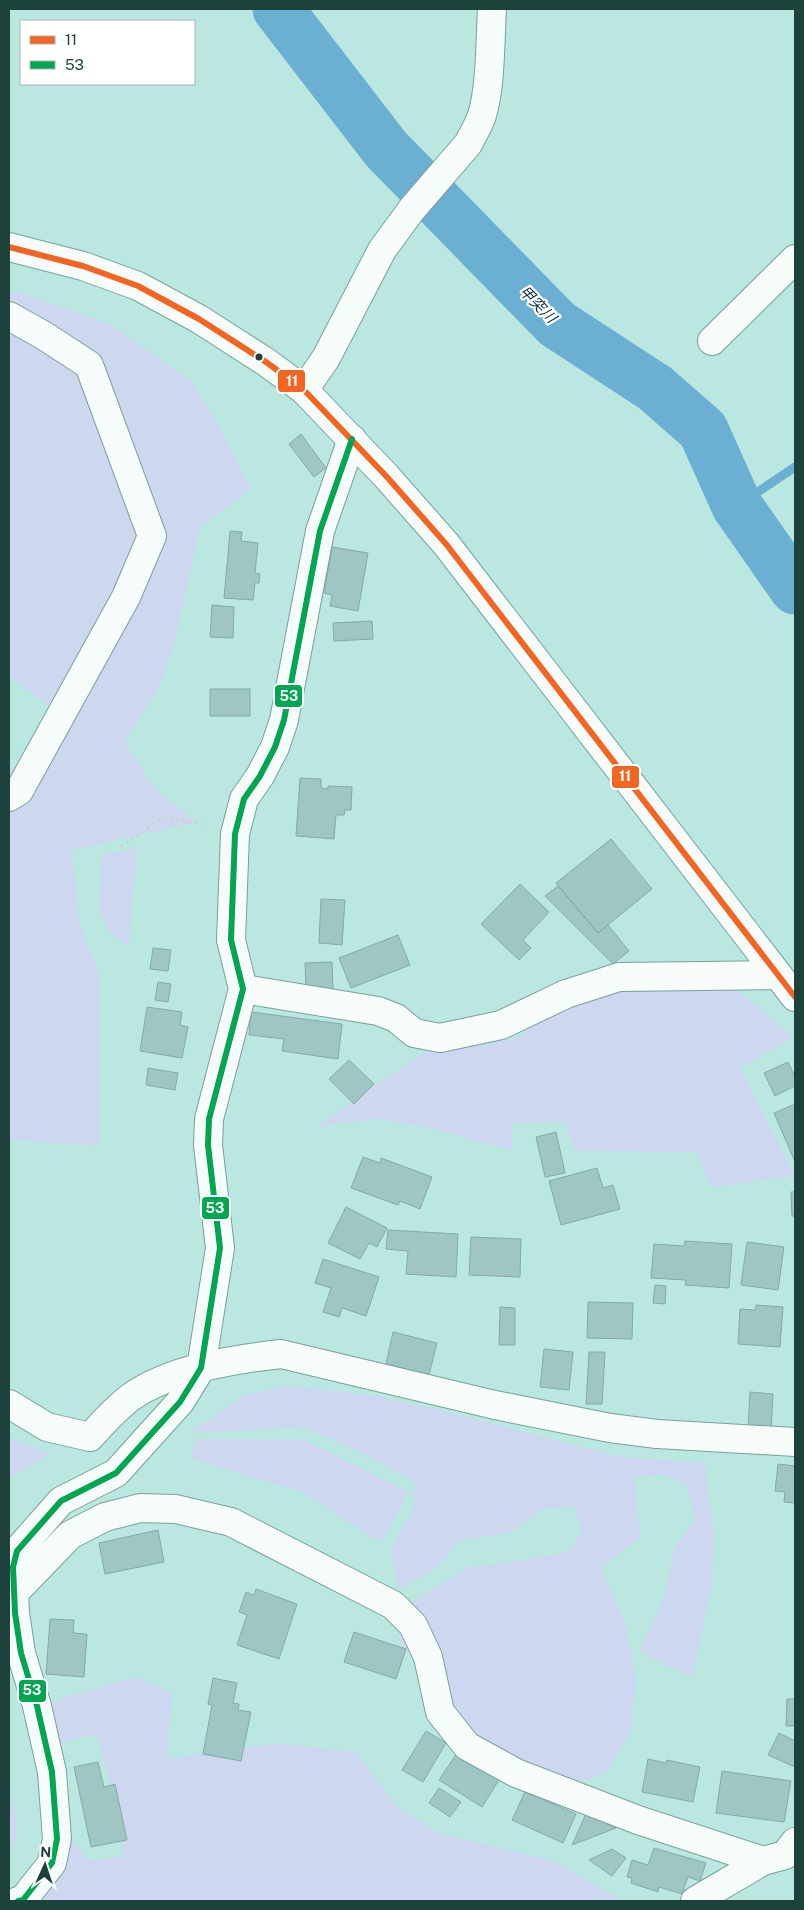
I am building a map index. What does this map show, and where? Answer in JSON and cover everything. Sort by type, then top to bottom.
[{"type":"main road","points":[[304,390],[326,358],[382,250],[412,209],[468,144],[482,116],[486,93],[492,9]]},
{"type":"main road","points":[[9,247],[83,266],[138,286],[199,319],[266,362],[304,390],[352,439],[446,544],[795,997]]},
{"type":"main road","points":[[712,341],[795,259]]},
{"type":"main road","points":[[9,316],[88,365],[152,536],[126,597],[19,791],[9,797]]},
{"type":"main road","points":[[18,1901],[23,1900],[52,1862],[57,1839],[52,1772],[37,1706],[21,1653],[15,1613],[13,1568],[18,1551],[23,1544],[62,1501],[116,1473],[180,1402],[201,1368],[220,1248],[208,1145],[209,1120],[242,989],[231,940],[236,831],[244,799],[260,776],[275,747],[284,720],[320,531],[352,439]]},
{"type":"main road","points":[[242,989],[378,1011],[396,1018],[414,1032],[440,1038],[501,1025],[566,994],[619,977],[778,974]]},
{"type":"main road","points":[[9,1404],[47,1427],[90,1437],[132,1396],[160,1380],[201,1368],[251,1357],[281,1354],[495,1405],[610,1428],[657,1434],[795,1442]]},
{"type":"main road","points":[[14,1592],[70,1535],[105,1517],[140,1508],[176,1509],[231,1522],[393,1605],[413,1625],[428,1657],[440,1712],[467,1746],[516,1773],[638,1820],[763,1861]]},
{"type":"main road","points":[[695,1901],[763,1861],[785,1855],[795,1842]]},
{"type":"path","points":[[122,847],[164,817],[236,831]]},
{"type":"shaded area","points":[[18,292],[112,325],[192,382],[224,435],[251,489],[200,527],[176,636],[161,683],[125,742],[155,789],[197,822],[72,850],[79,921],[100,977],[100,1146],[9,1139],[9,773],[57,711],[9,676],[9,294]]},
{"type":"shaded area","points":[[137,848],[129,948],[108,930],[99,908],[102,855]]},
{"type":"shaded area","points":[[635,984],[738,991],[793,1037],[740,1068],[795,1176],[712,1187],[696,1152],[575,1151],[565,1122],[511,1123],[513,1151],[424,1126],[376,1119],[316,1126],[435,1045],[468,1048],[519,1037],[564,1002]]},
{"type":"shaded area","points":[[290,1386],[376,1396],[464,1416],[619,1457],[705,1463],[714,1534],[713,1581],[692,1677],[639,1652],[663,1600],[675,1546],[695,1519],[687,1486],[663,1474],[634,1478],[640,1537],[601,1569],[625,1621],[636,1677],[631,1731],[607,1771],[582,1783],[472,1746],[399,1639],[402,1608],[467,1568],[568,1552],[582,1532],[574,1506],[543,1509],[510,1533],[460,1540],[439,1566],[399,1590],[390,1550],[413,1511],[415,1482],[368,1456],[304,1427],[190,1433],[244,1395]]},
{"type":"shaded area","points":[[9,1438],[50,1454],[9,1478]]},
{"type":"shaded area","points":[[195,1439],[304,1440],[408,1492],[381,1543],[302,1492],[190,1458]]},
{"type":"shaded area","points":[[136,1677],[172,1692],[167,1759],[277,1743],[356,1752],[397,1807],[440,1834],[552,1860],[623,1901],[45,1901],[38,1856],[57,1821],[89,1861],[122,1856],[122,1826],[96,1734],[50,1746],[46,1703]]},
{"type":"shaded area","points":[[9,1781],[18,1833],[9,1858]]},
{"type":"building","points":[[301,434],[326,468],[314,477],[289,444]]},
{"type":"building","points":[[230,531],[242,532],[241,541],[258,543],[255,573],[260,574],[259,583],[255,583],[253,600],[224,598]]},
{"type":"building","points":[[332,547],[368,553],[358,611],[330,606],[332,595],[324,593]]},
{"type":"building","points":[[212,605],[234,607],[233,638],[210,637]]},
{"type":"building","points":[[372,621],[373,639],[334,641],[333,623]]},
{"type":"building","points":[[210,689],[250,689],[250,716],[210,716]]},
{"type":"building","points":[[300,778],[321,779],[321,788],[328,789],[328,786],[352,787],[351,810],[345,810],[344,815],[336,815],[334,839],[296,836]]},
{"type":"building","points":[[611,839],[652,889],[598,933],[556,883]]},
{"type":"building","points":[[520,884],[549,912],[523,940],[531,948],[519,960],[481,924]]},
{"type":"building","points":[[558,886],[598,933],[608,925],[629,951],[613,964],[545,896]]},
{"type":"building","points":[[321,899],[345,900],[342,945],[319,943]]},
{"type":"building","points":[[398,935],[410,965],[351,988],[339,958]]},
{"type":"building","points":[[153,948],[171,950],[168,971],[150,969]]},
{"type":"building","points":[[332,962],[333,989],[306,990],[305,963]]},
{"type":"building","points":[[158,982],[171,984],[168,1002],[155,1000]]},
{"type":"building","points":[[147,1007],[182,1012],[180,1025],[188,1027],[182,1058],[140,1051]]},
{"type":"building","points":[[251,1012],[342,1024],[338,1059],[282,1051],[284,1039],[249,1035]]},
{"type":"building","points":[[349,1060],[374,1084],[354,1104],[329,1079]]},
{"type":"building","points":[[788,1062],[795,1077],[795,1086],[775,1096],[764,1073]]},
{"type":"building","points":[[148,1068],[178,1073],[175,1090],[146,1085]]},
{"type":"building","points":[[795,1104],[795,1162],[774,1113]]},
{"type":"building","points":[[556,1132],[565,1173],[545,1177],[536,1137]]},
{"type":"building","points":[[363,1157],[380,1163],[381,1158],[432,1177],[420,1209],[400,1201],[398,1205],[351,1188]]},
{"type":"building","points":[[597,1168],[603,1188],[613,1185],[620,1209],[561,1225],[549,1181]]},
{"type":"building","points":[[791,1192],[795,1192],[795,1216],[792,1216]]},
{"type":"building","points":[[346,1207],[387,1228],[377,1247],[369,1243],[360,1259],[328,1243]]},
{"type":"building","points":[[388,1230],[458,1234],[456,1277],[406,1274],[408,1251],[386,1249]]},
{"type":"building","points":[[471,1237],[521,1239],[520,1277],[469,1275]]},
{"type":"building","points":[[685,1241],[732,1244],[729,1288],[685,1285],[686,1280],[651,1278],[654,1244],[684,1246]]},
{"type":"building","points":[[747,1242],[784,1247],[778,1290],[741,1285]]},
{"type":"building","points":[[323,1259],[379,1277],[366,1316],[342,1308],[339,1317],[323,1312],[331,1288],[315,1283]]},
{"type":"building","points":[[655,1285],[666,1286],[665,1304],[653,1303]]},
{"type":"building","points":[[588,1302],[633,1303],[632,1339],[587,1338]]},
{"type":"building","points":[[756,1305],[783,1307],[780,1347],[738,1344],[740,1309],[755,1310]]},
{"type":"building","points":[[500,1307],[515,1308],[515,1345],[499,1345]]},
{"type":"building","points":[[393,1332],[437,1343],[429,1375],[386,1364]]},
{"type":"building","points":[[544,1349],[573,1352],[569,1390],[540,1387]]},
{"type":"building","points":[[589,1352],[605,1352],[602,1404],[586,1404]]},
{"type":"building","points":[[750,1392],[773,1394],[771,1431],[748,1429]]},
{"type":"building","points":[[778,1464],[795,1466],[795,1503],[784,1502],[785,1492],[775,1491]]},
{"type":"building","points":[[158,1530],[164,1562],[105,1574],[99,1543]]},
{"type":"building","points":[[256,1589],[297,1604],[279,1659],[237,1645],[247,1615],[239,1612],[246,1592],[254,1595]]},
{"type":"building","points":[[50,1619],[74,1620],[73,1633],[87,1634],[84,1677],[46,1674]]},
{"type":"building","points":[[354,1632],[406,1649],[396,1679],[344,1662]]},
{"type":"building","points":[[213,1678],[237,1683],[233,1703],[239,1704],[238,1710],[251,1712],[241,1761],[203,1754],[212,1705],[208,1704]]},
{"type":"building","points":[[787,1699],[795,1699],[795,1726],[786,1726]]},
{"type":"building","points":[[426,1731],[446,1743],[423,1782],[402,1770]]},
{"type":"building","points":[[779,1733],[795,1741],[795,1767],[768,1755]]},
{"type":"building","points":[[457,1753],[499,1780],[482,1807],[439,1780]]},
{"type":"building","points":[[648,1759],[666,1763],[667,1760],[700,1767],[693,1802],[642,1792]]},
{"type":"building","points":[[98,1762],[104,1787],[115,1784],[127,1840],[91,1847],[74,1767]]},
{"type":"building","points":[[722,1771],[791,1781],[784,1822],[716,1813]]},
{"type":"building","points":[[439,1788],[461,1802],[450,1817],[429,1803]]},
{"type":"building","points":[[525,1792],[576,1814],[563,1843],[512,1820]]},
{"type":"building","points":[[586,1814],[616,1828],[572,1845]]},
{"type":"building","points":[[654,1848],[706,1863],[700,1881],[688,1877],[682,1894],[659,1887],[658,1892],[631,1883],[632,1878],[627,1877],[632,1860],[648,1865]]},
{"type":"building","points":[[612,1849],[626,1858],[612,1876],[589,1860]]},
{"type":"waterway","name":"甲突川","points":[[278,9],[386,149],[557,324],[655,388],[703,430],[737,506],[795,589]]},
{"type":"waterway","points":[[737,506],[795,467]]},
{"type":"transit line","name":"11","points":[[9,247],[83,266],[138,286],[199,319],[266,362],[304,390],[387,477],[446,544],[795,997]]},
{"type":"transit line","name":"53","points":[[18,1901],[23,1900],[52,1863],[57,1839],[52,1772],[37,1706],[21,1653],[15,1613],[13,1567],[17,1551],[61,1501],[116,1473],[180,1402],[201,1368],[220,1248],[208,1145],[209,1119],[243,989],[231,940],[235,834],[244,799],[260,776],[275,747],[284,720],[320,531],[352,439]]}]
